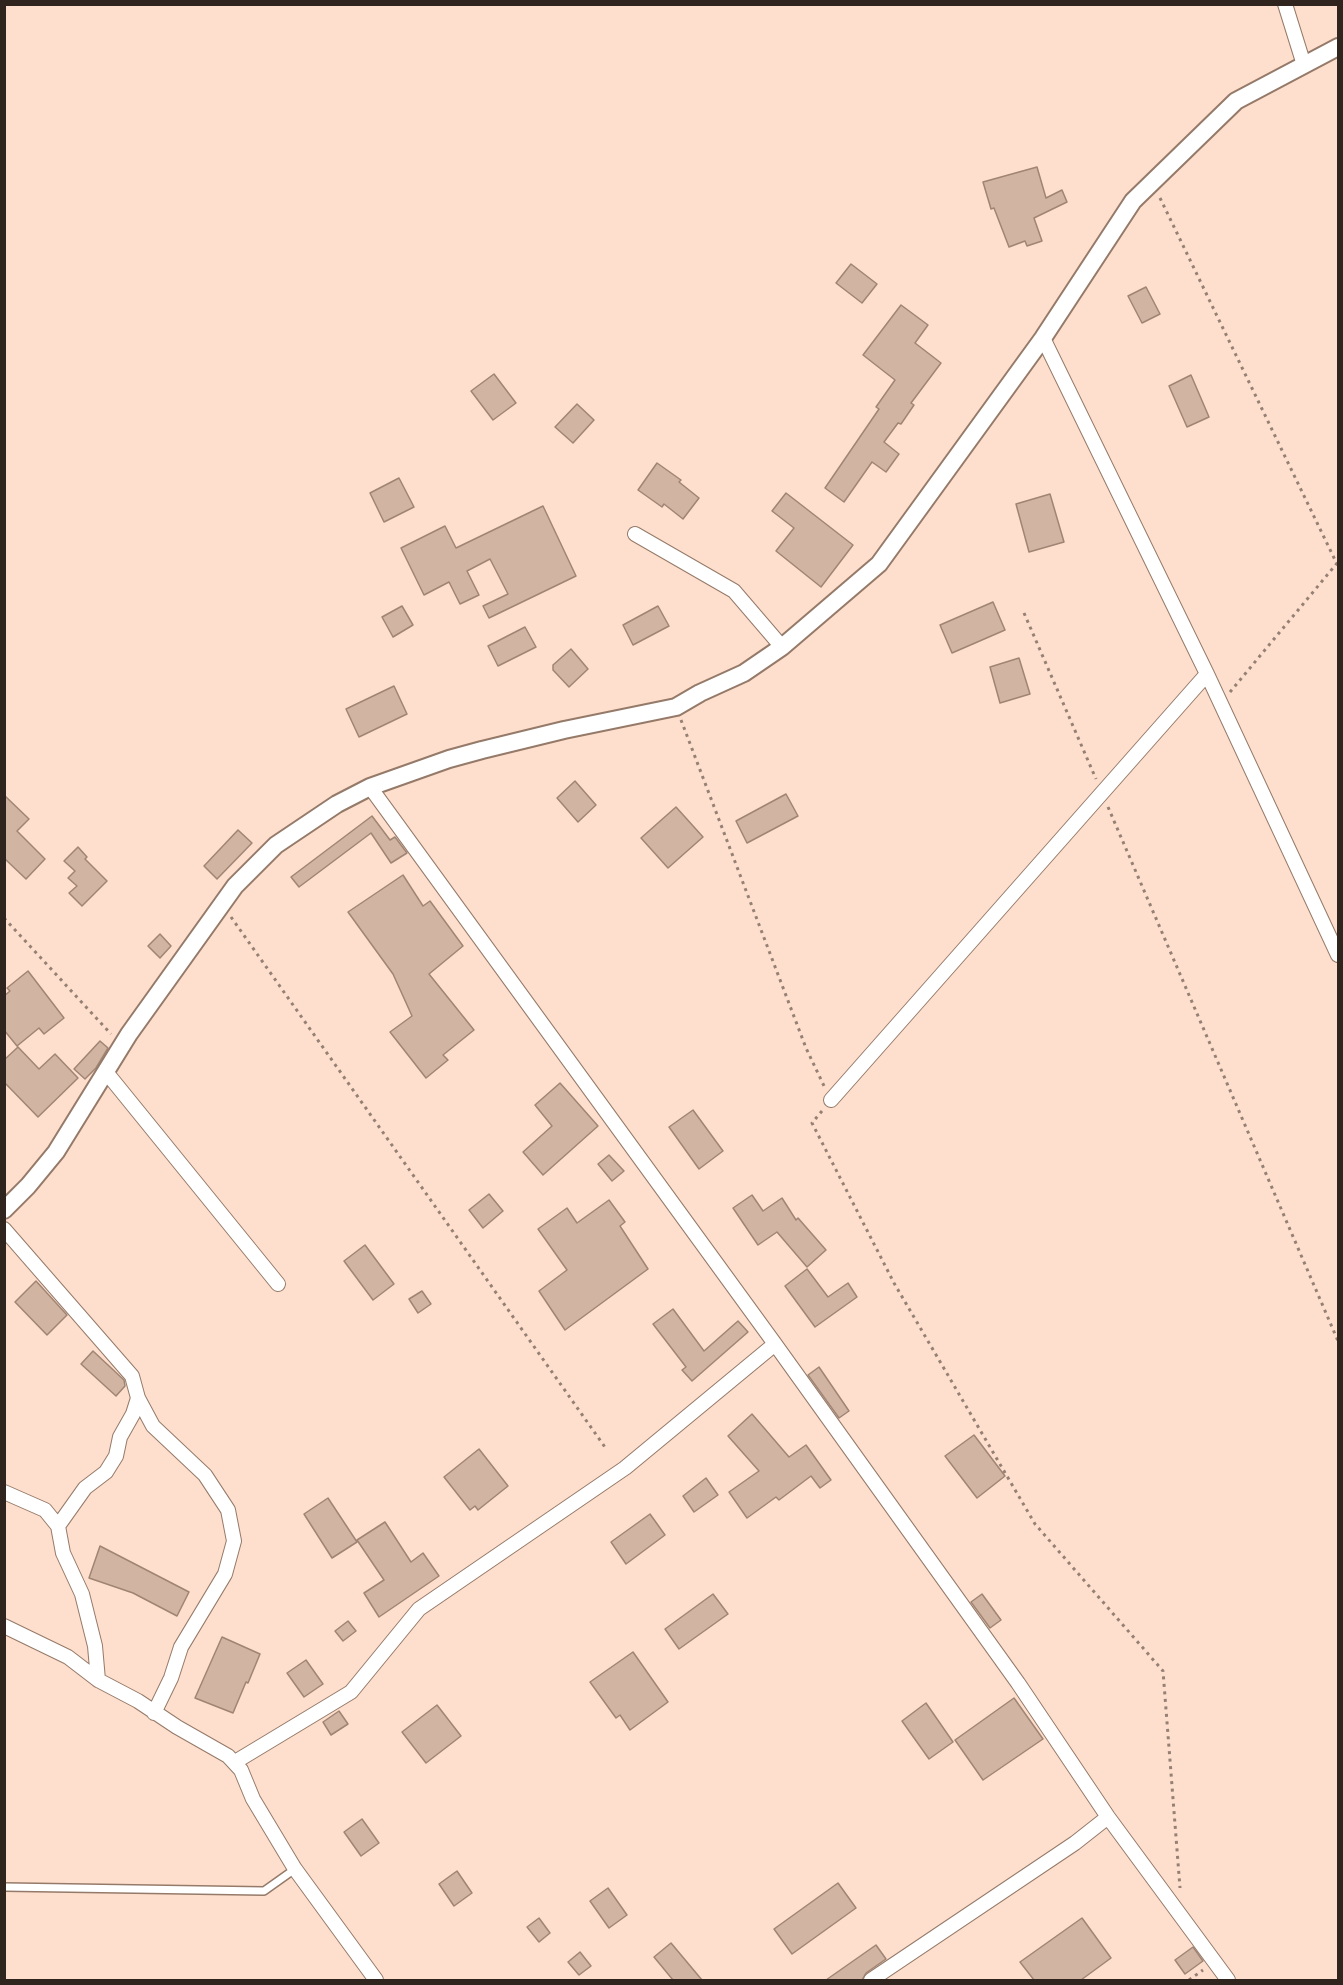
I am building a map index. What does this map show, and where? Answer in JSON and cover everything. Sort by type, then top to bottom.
[{"type":"street","points":[[1285,4],[1304,65]]},
{"type":"street","points":[[4,1210],[28,1186],[56,1152],[122,1045],[221,904],[235,886],[276,845],[327,810],[370,787],[448,759],[482,750],[676,707],[744,673],[782,647],[879,564],[1043,338],[1133,201],[1236,101],[1338,47]]},
{"type":"street","points":[[1043,338],[1207,674],[1338,955]]},
{"type":"street","points":[[635,534],[734,591],[782,647]]},
{"type":"street","points":[[831,1100],[1207,674]]},
{"type":"street","points":[[370,787],[775,1344],[1018,1683],[1108,1817],[1228,1980]]},
{"type":"street","points":[[106,1072],[278,1284]]},
{"type":"street","points":[[4,1229],[132,1376],[138,1398],[153,1426],[205,1475],[228,1510],[234,1540],[225,1574],[181,1647],[171,1678],[154,1713]]},
{"type":"street","points":[[235,1762],[351,1692],[419,1609],[625,1468],[775,1344]]},
{"type":"street","points":[[58,1526],[85,1488],[106,1472],[116,1456],[120,1437],[133,1414],[138,1398]]},
{"type":"street","points":[[4,1492],[45,1510],[58,1526],[63,1553],[82,1594],[95,1646],[98,1680]]},
{"type":"street","points":[[4,1626],[68,1657],[98,1680],[138,1701],[235,1762],[241,1770],[253,1799],[295,1869],[376,1980]]},
{"type":"street","points":[[871,1980],[1075,1843],[1108,1817]]},
{"type":"lane","points":[[4,1887],[264,1892],[295,1869]]},
{"type":"path","points":[[1152,182],[1338,563],[1220,702]]},
{"type":"path","points":[[1024,613],[1338,1341]]},
{"type":"path","points":[[676,707],[806,1048],[831,1100],[812,1123],[894,1283],[1035,1524],[1163,1671],[1182,1918]]},
{"type":"path","points":[[221,904],[607,1450]]},
{"type":"path","points":[[4,918],[122,1045]]},
{"type":"building","points":[[1037,167],[1046,198],[1062,190],[1067,202],[1034,218],[1042,241],[1027,246],[1025,241],[1009,247],[994,208],[991,209],[983,182]]},
{"type":"building","points":[[851,264],[877,284],[862,303],[836,283]]},
{"type":"building","points":[[1146,287],[1160,314],[1142,323],[1128,296]]},
{"type":"building","points":[[901,305],[928,325],[915,343],[941,363],[911,403],[914,405],[901,424],[898,423],[884,442],[899,454],[886,472],[872,462],[844,502],[825,488],[879,409],[876,407],[895,380],[863,355]]},
{"type":"building","points":[[494,374],[516,403],[493,420],[471,391]]},
{"type":"building","points":[[1191,375],[1209,417],[1187,427],[1169,386]]},
{"type":"building","points":[[577,404],[594,420],[573,443],[555,427]]},
{"type":"building","points":[[657,463],[681,480],[679,482],[699,498],[683,519],[664,504],[662,507],[638,490]]},
{"type":"building","points":[[399,478],[414,507],[384,522],[370,493]]},
{"type":"building","points":[[786,493],[853,545],[821,587],[776,551],[794,528],[772,511]]},
{"type":"building","points":[[1050,494],[1064,542],[1029,552],[1016,504]]},
{"type":"building","points":[[543,506],[576,576],[489,618],[483,606],[508,594],[490,559],[467,571],[479,595],[460,604],[449,582],[424,595],[401,548],[445,526],[456,548]]},
{"type":"building","points":[[993,602],[1005,630],[952,653],[940,625]]},
{"type":"building","points":[[402,606],[413,625],[393,637],[382,617]]},
{"type":"building","points":[[658,606],[669,626],[633,645],[623,625]]},
{"type":"building","points":[[525,627],[536,647],[498,666],[488,646]]},
{"type":"building","points":[[571,649],[588,669],[569,687],[553,670],[553,665]]},
{"type":"building","points":[[1019,658],[1030,694],[1000,703],[990,667]]},
{"type":"building","points":[[394,686],[407,714],[359,737],[346,709]]},
{"type":"building","points":[[575,781],[596,805],[578,822],[557,798]]},
{"type":"building","points":[[786,794],[798,816],[747,843],[736,821]]},
{"type":"building","points":[[4,795],[29,819],[17,831],[45,859],[26,879],[4,858]]},
{"type":"building","points":[[676,807],[703,837],[668,868],[641,838]]},
{"type":"building","points":[[372,816],[390,840],[395,837],[407,853],[391,863],[371,833],[299,887],[291,877]]},
{"type":"building","points":[[238,830],[252,843],[217,879],[204,866]]},
{"type":"building","points":[[78,847],[87,857],[85,859],[107,881],[82,906],[69,893],[77,886],[68,878],[75,871],[64,861]]},
{"type":"building","points":[[403,875],[423,906],[430,901],[463,946],[429,974],[474,1030],[443,1055],[448,1060],[426,1078],[390,1032],[412,1016],[393,974],[348,912]]},
{"type":"building","points":[[160,934],[171,946],[160,958],[148,946]]},
{"type":"building","points":[[28,971],[64,1018],[44,1034],[39,1028],[17,1046],[4,1030],[4,996],[10,991],[7,988]]},
{"type":"building","points":[[100,1041],[108,1048],[96,1068],[85,1079],[74,1069]]},
{"type":"building","points":[[18,1047],[39,1069],[55,1054],[78,1078],[38,1117],[4,1082],[4,1060]]},
{"type":"building","points":[[560,1083],[598,1126],[543,1175],[523,1152],[552,1126],[535,1105]]},
{"type":"building","points":[[693,1110],[723,1151],[699,1169],[669,1127]]},
{"type":"building","points":[[609,1155],[624,1171],[612,1181],[598,1164]]},
{"type":"building","points":[[489,1194],[503,1211],[483,1228],[469,1210]]},
{"type":"building","points":[[752,1195],[763,1211],[782,1198],[796,1220],[798,1218],[826,1250],[807,1267],[777,1232],[758,1245],[733,1208]]},
{"type":"building","points":[[609,1200],[625,1222],[620,1226],[648,1269],[565,1330],[539,1291],[567,1270],[538,1229],[567,1208],[577,1223]]},
{"type":"building","points":[[365,1245],[394,1284],[373,1300],[344,1261]]},
{"type":"building","points":[[807,1269],[828,1297],[848,1283],[857,1297],[815,1327],[785,1286]]},
{"type":"building","points":[[36,1281],[67,1315],[47,1335],[15,1302]]},
{"type":"building","points":[[422,1291],[431,1304],[418,1313],[409,1299]]},
{"type":"building","points":[[673,1309],[704,1351],[738,1321],[748,1332],[692,1381],[682,1370],[686,1367],[653,1324]]},
{"type":"building","points":[[93,1351],[124,1380],[125,1386],[116,1396],[81,1364]]},
{"type":"building","points":[[819,1367],[849,1411],[839,1418],[808,1375]]},
{"type":"building","points":[[752,1414],[789,1457],[806,1445],[831,1480],[820,1488],[811,1476],[779,1500],[776,1497],[747,1518],[729,1492],[759,1471],[728,1436]]},
{"type":"building","points":[[974,1435],[1005,1476],[977,1498],[945,1456]]},
{"type":"building","points":[[479,1449],[508,1486],[478,1510],[475,1506],[470,1510],[444,1477]]},
{"type":"building","points":[[706,1478],[718,1495],[694,1512],[683,1496]]},
{"type":"building","points":[[328,1498],[357,1542],[332,1558],[304,1514]]},
{"type":"building","points":[[650,1514],[665,1535],[626,1564],[611,1542]]},
{"type":"building","points":[[385,1522],[411,1562],[423,1553],[439,1576],[379,1617],[364,1593],[384,1580],[357,1540]]},
{"type":"building","points":[[100,1546],[189,1592],[177,1616],[133,1593],[89,1578]]},
{"type":"building","points":[[713,1594],[728,1614],[679,1649],[665,1629]]},
{"type":"building","points":[[982,1594],[1001,1620],[990,1628],[971,1602]]},
{"type":"building","points":[[348,1621],[356,1631],[343,1641],[335,1631]]},
{"type":"building","points":[[222,1637],[260,1654],[233,1713],[195,1698]]},
{"type":"building","points":[[633,1652],[668,1702],[630,1730],[620,1715],[616,1718],[590,1682]]},
{"type":"building","points":[[306,1660],[323,1684],[304,1697],[287,1673]]},
{"type":"building","points":[[1014,1698],[1043,1739],[983,1780],[955,1740]]},
{"type":"building","points":[[926,1703],[953,1742],[929,1759],[902,1721]]},
{"type":"building","points":[[437,1705],[461,1736],[426,1763],[402,1732]]},
{"type":"building","points":[[339,1711],[348,1724],[331,1735],[323,1722]]},
{"type":"building","points":[[362,1819],[379,1843],[361,1856],[344,1832]]},
{"type":"building","points":[[457,1871],[472,1893],[454,1906],[439,1884]]},
{"type":"building","points":[[838,1883],[856,1908],[792,1954],[774,1929]]},
{"type":"building","points":[[608,1888],[627,1915],[609,1928],[590,1901]]},
{"type":"building","points":[[539,1918],[550,1933],[539,1942],[527,1927]]},
{"type":"building","points":[[1082,1918],[1111,1958],[1081,1980],[1034,1980],[1020,1962]]},
{"type":"building","points":[[671,1943],[702,1980],[673,1980],[654,1957]]},
{"type":"building","points":[[876,1945],[886,1959],[866,1973],[862,1980],[826,1980]]},
{"type":"building","points":[[1193,1947],[1203,1961],[1185,1974],[1175,1960]]},
{"type":"building","points":[[580,1952],[591,1966],[579,1975],[568,1962]]}]
